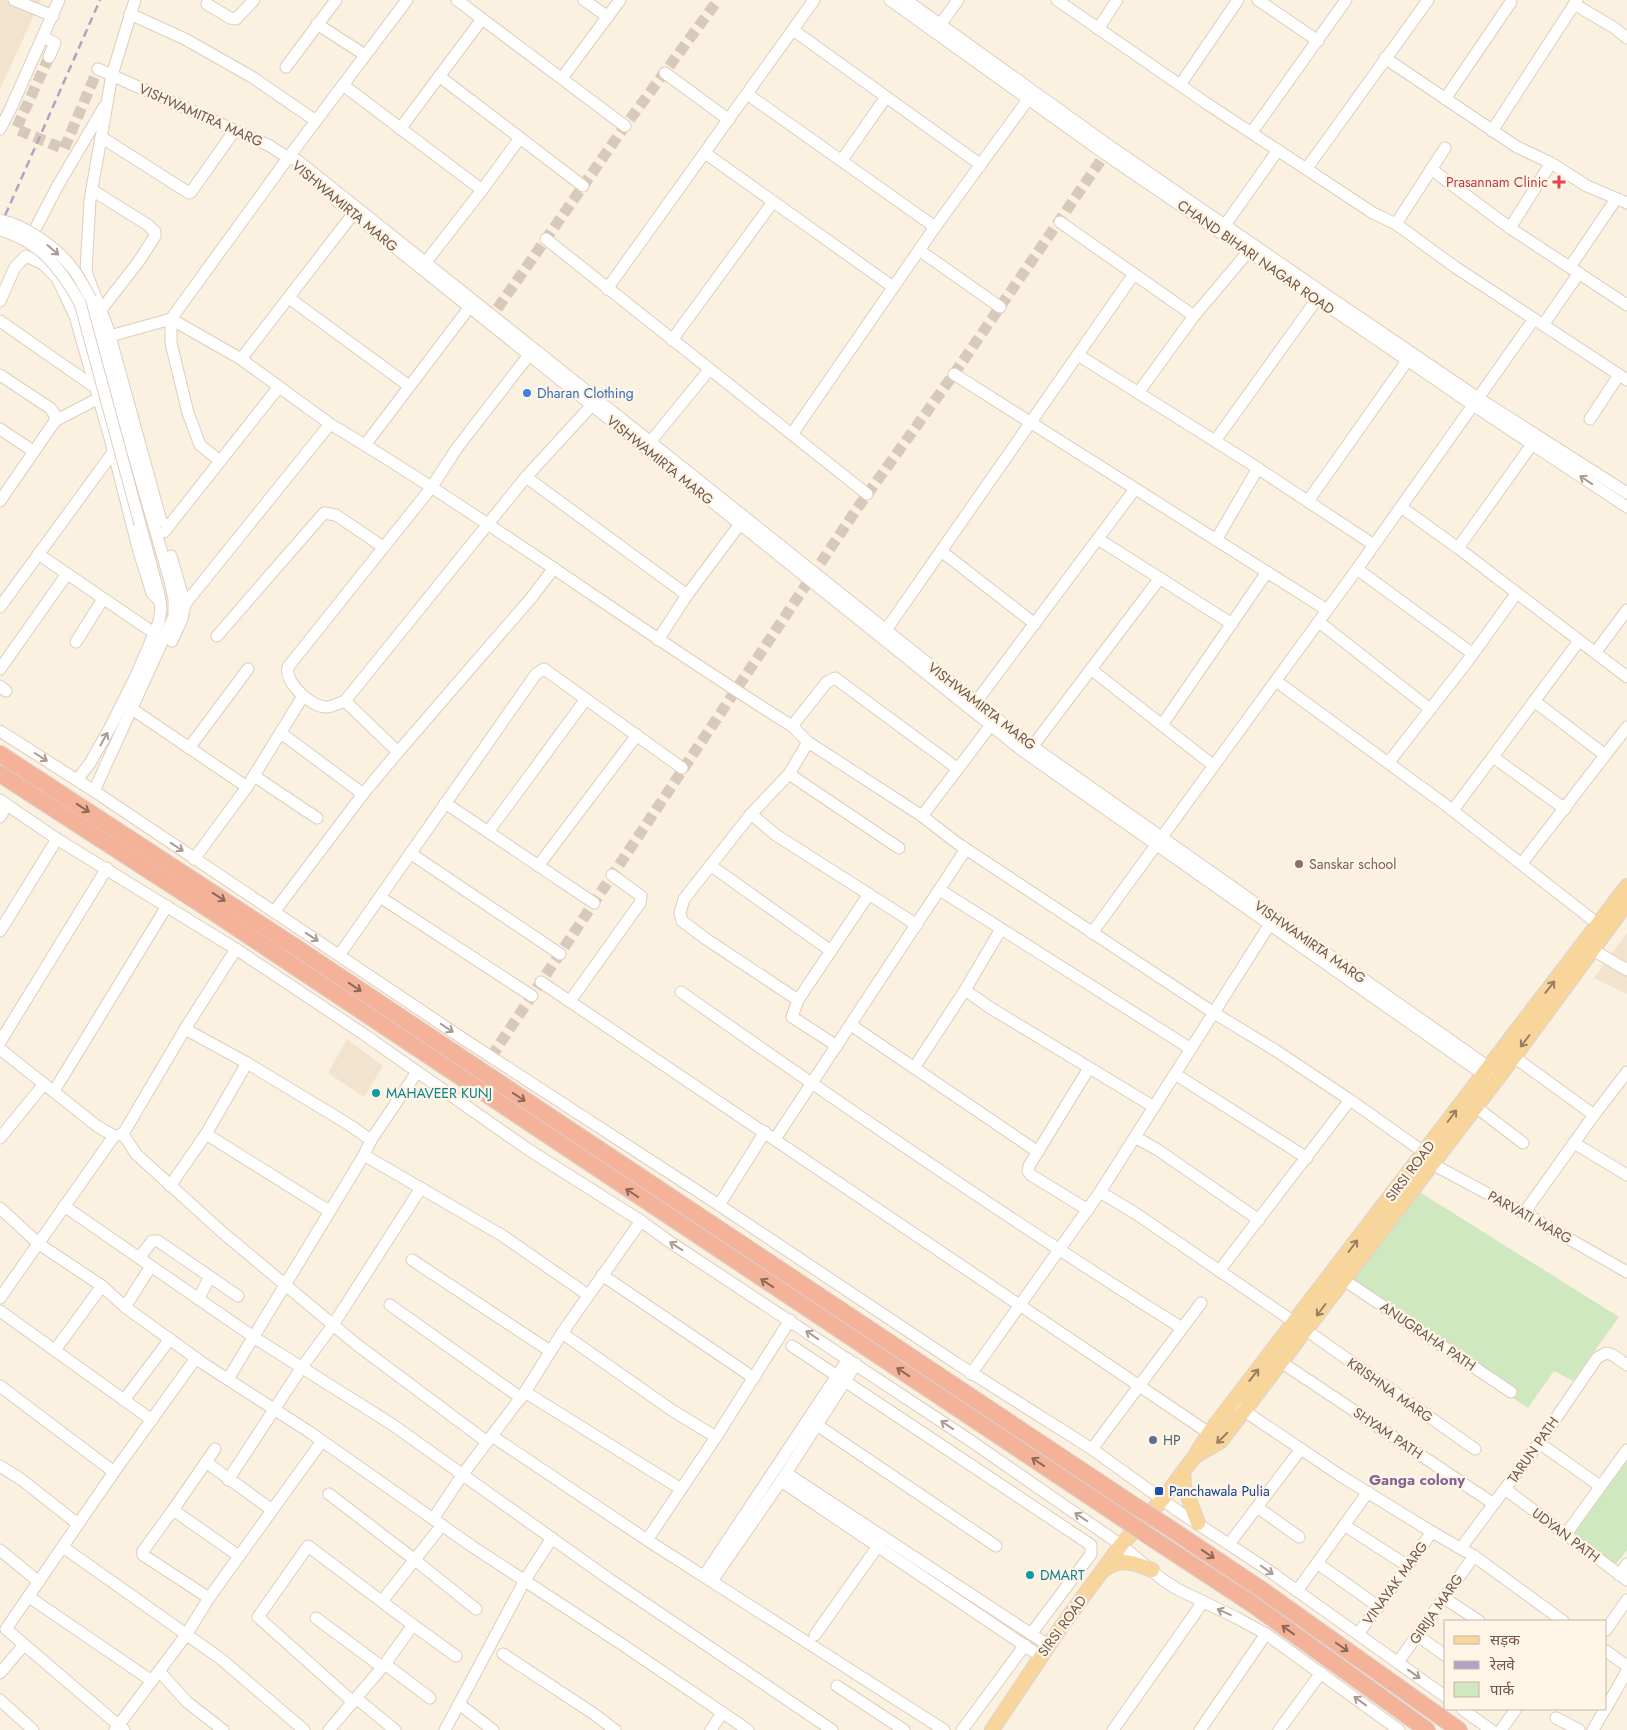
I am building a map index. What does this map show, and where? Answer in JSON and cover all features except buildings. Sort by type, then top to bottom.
[{"type":"highway","points":[[6,758],[289,943],[1168,1527],[1265,1592],[1459,1730]]},
{"type":"highway","points":[[0,774],[212,912],[1252,1604],[1427,1730]]},
{"type":"main road","name":"SIRSI ROAD","points":[[1195,1456],[1221,1441],[1238,1407],[1428,1159],[1627,886]]},
{"type":"main road","name":"SIRSI ROAD","points":[[992,1730],[1044,1651],[1121,1545],[1162,1500],[1195,1456],[1209,1433],[1238,1407],[1281,1362],[1300,1326],[1344,1280],[1428,1159],[1476,1107],[1491,1074],[1514,1057],[1627,904]]},
{"type":"main road","points":[[1183,1472],[1184,1486],[1198,1523]]},
{"type":"main road","points":[[1103,1571],[1110,1565],[1127,1562],[1152,1570]]},
{"type":"street","points":[[14,0],[53,16]]},
{"type":"street","points":[[0,129],[59,0]]},
{"type":"street","points":[[71,306],[86,272],[92,190],[107,102],[112,74],[134,0]]},
{"type":"street","points":[[207,4],[230,18],[236,19],[254,0]]},
{"type":"street","points":[[286,67],[336,0]]},
{"type":"street","points":[[110,336],[170,319],[406,0]]},
{"type":"street","points":[[457,0],[625,126]]},
{"type":"street","points":[[584,0],[608,17]]},
{"type":"street","points":[[562,78],[620,0]]},
{"type":"street","points":[[607,289],[814,0]]},
{"type":"street","name":"CHAND BIHARI NAGAR ROAD","points":[[890,0],[938,28]]},
{"type":"street","name":"CHAND BIHARI NAGAR ROAD","points":[[906,0],[938,28],[1031,96],[1105,154],[1407,360],[1623,492],[1627,507]]},
{"type":"street","points":[[938,28],[958,0]]},
{"type":"street","points":[[1057,0],[1180,85],[1373,213],[1396,224],[1455,267],[1623,378],[1590,420]]},
{"type":"street","points":[[1098,29],[1117,0]]},
{"type":"street","points":[[1180,85],[1238,0]]},
{"type":"street","points":[[1258,0],[1318,41]]},
{"type":"street","points":[[1252,132],[1346,0]]},
{"type":"street","points":[[1307,168],[1428,0]]},
{"type":"street","points":[[1445,99],[1511,2]]},
{"type":"street","points":[[1492,131],[1576,2],[1627,38]]},
{"type":"street","points":[[130,14],[185,39],[252,77],[316,121]]},
{"type":"street","points":[[400,128],[482,19]]},
{"type":"street","points":[[317,24],[365,55]]},
{"type":"street","points":[[793,30],[981,165]]},
{"type":"street","points":[[43,38],[56,43],[49,57]]},
{"type":"street","points":[[1385,58],[1492,131],[1533,156],[1551,163],[1587,186],[1627,203]]},
{"type":"street","name":"VISHWAMITRA MARG","points":[[98,69],[270,146],[288,158]]},
{"type":"street","points":[[665,72],[728,120]]},
{"type":"street","points":[[439,76],[583,186]]},
{"type":"street","points":[[343,85],[482,190]]},
{"type":"street","points":[[747,94],[935,227]]},
{"type":"street","points":[[792,434],[935,227],[1031,96]]},
{"type":"street","name":"CHAND BIHARI NAGAR ROAD","points":[[1031,96],[1226,225],[1533,443],[1623,492]]},
{"type":"street","points":[[842,160],[886,97]]},
{"type":"street","points":[[0,301],[15,266],[57,187],[107,102]]},
{"type":"street","points":[[101,137],[189,194],[235,130]]},
{"type":"street","points":[[423,265],[520,138]]},
{"type":"street","points":[[1396,224],[1445,148]]},
{"type":"street","points":[[1226,225],[1278,150]]},
{"type":"street","points":[[705,153],[893,287]]},
{"type":"street","name":"VISHWAMIRTA MARG","points":[[288,158],[292,164],[353,214],[423,265],[651,442],[1032,747],[1270,924],[1491,1074]]},
{"type":"street","name":"VISHWAMIRTA MARG","points":[[288,158],[297,160],[423,265],[469,308],[1023,751],[1159,841],[1491,1074]]},
{"type":"street","points":[[1510,228],[1551,163]]},
{"type":"street","points":[[1431,169],[1510,228],[1627,305]]},
{"type":"street","points":[[92,190],[155,232],[155,236],[139,261],[101,310]]},
{"type":"street","points":[[1092,933],[1358,569],[1476,402],[1538,322],[1575,270],[1616,199]]},
{"type":"street","points":[[672,340],[773,202]]},
{"type":"street","points":[[241,359],[353,214]]},
{"type":"street","points":[[0,220],[27,230],[54,250],[73,269],[91,299],[174,599],[174,616],[94,791]]},
{"type":"street","points":[[1060,222],[1194,316]]},
{"type":"street","points":[[0,230],[26,241],[54,264],[65,277],[80,303],[161,608],[159,622],[136,676],[111,726],[90,763],[77,780]]},
{"type":"street","points":[[546,239],[867,494]]},
{"type":"street","points":[[919,250],[1000,308]]},
{"type":"street","points":[[1138,393],[1194,316],[1248,252]]},
{"type":"street","points":[[15,266],[26,256],[44,264],[57,278],[71,306],[114,451],[140,557],[152,593],[160,601]]},
{"type":"street","points":[[86,272],[110,336],[185,604]]},
{"type":"street","points":[[886,630],[1134,274]]},
{"type":"street","points":[[290,298],[409,386]]},
{"type":"street","points":[[1215,441],[1317,300]]},
{"type":"street","points":[[365,445],[469,308]]},
{"type":"street","points":[[170,319],[171,343],[188,413],[200,445],[220,461]]},
{"type":"street","name":"PARVATI MARG","points":[[170,319],[241,359],[278,388],[330,424],[554,568],[658,640],[792,726],[808,742],[922,816],[966,849],[1214,1013],[1275,1050],[1350,1100],[1428,1159],[1627,1272]]},
{"type":"street","points":[[0,321],[98,393]]},
{"type":"street","points":[[529,355],[457,448],[431,488],[288,667],[288,677],[303,696],[320,706],[326,707],[332,707],[345,701],[526,477],[592,406]]},
{"type":"street","points":[[1078,355],[1258,468],[1374,545]]},
{"type":"street","points":[[1308,501],[1407,360]]},
{"type":"street","points":[[651,442],[709,370]]},
{"type":"street","points":[[0,374],[50,408],[55,414],[55,421]]},
{"type":"street","points":[[954,374],[1327,610]]},
{"type":"street","points":[[164,532],[278,388]]},
{"type":"street","points":[[0,501],[55,421],[98,393]]},
{"type":"street","points":[[143,686],[164,658],[182,619],[185,604],[330,424]]},
{"type":"street","points":[[0,428],[33,451]]},
{"type":"street","points":[[1458,548],[1533,443]]},
{"type":"street","points":[[0,607],[114,451]]},
{"type":"street","points":[[1216,540],[1258,468]]},
{"type":"street","points":[[526,477],[687,596]]},
{"type":"street","points":[[976,702],[1135,489]]},
{"type":"street","points":[[1401,507],[1627,677]]},
{"type":"street","points":[[217,636],[324,513],[336,515],[382,547]]},
{"type":"street","points":[[658,640],[687,596],[740,524]]},
{"type":"street","points":[[1098,539],[1232,624]]},
{"type":"street","points":[[941,551],[1035,624]]},
{"type":"street","points":[[38,554],[154,633]]},
{"type":"street","points":[[274,912],[363,794],[554,568]]},
{"type":"street","points":[[1358,569],[1472,654]]},
{"type":"street","points":[[1162,725],[1267,572]]},
{"type":"street","points":[[0,669],[67,574]]},
{"type":"street","points":[[1032,747],[1160,578]]},
{"type":"street","points":[[1389,762],[1516,594]]},
{"type":"street","points":[[76,642],[103,599]]},
{"type":"street","points":[[1595,653],[1627,610]]},
{"type":"street","points":[[1319,622],[1430,709]]},
{"type":"street","points":[[1453,810],[1579,641]]},
{"type":"street","points":[[189,748],[248,669]]},
{"type":"street","points":[[340,954],[536,674],[544,669],[682,768]]},
{"type":"street","points":[[1092,670],[1214,766]]},
{"type":"street","points":[[792,726],[827,682],[835,678],[958,769]]},
{"type":"street","points":[[1276,681],[1453,810],[1598,924]]},
{"type":"street","points":[[194,859],[254,776],[303,696]]},
{"type":"street","points":[[488,832],[586,699]]},
{"type":"street","points":[[345,701],[398,752]]},
{"type":"street","points":[[1534,702],[1605,755]]},
{"type":"street","points":[[132,709],[246,787]]},
{"type":"street","points":[[922,816],[991,725]]},
{"type":"street","points":[[1522,863],[1627,727]]},
{"type":"street","points":[[0,731],[94,791],[539,1089],[719,1205],[971,1374],[1092,1449],[1162,1500],[1229,1544],[1444,1695]]},
{"type":"street","points":[[281,733],[363,794]]},
{"type":"street","points":[[538,866],[636,735]]},
{"type":"street","points":[[798,1000],[682,921],[680,913],[684,899],[710,864],[751,814],[789,774],[808,742]]},
{"type":"street","points":[[1493,757],[1565,809]]},
{"type":"street","points":[[789,774],[899,848]]},
{"type":"street","points":[[254,776],[317,818]]},
{"type":"street","points":[[445,802],[594,903]]},
{"type":"street","points":[[0,817],[4,803],[57,839],[236,949],[530,1150],[852,1361],[1121,1545],[1177,1590],[1266,1634],[1399,1730]]},
{"type":"street","points":[[751,814],[776,834],[917,925]]},
{"type":"street","points":[[0,931],[57,839]]},
{"type":"street","points":[[775,1139],[966,849]]},
{"type":"street","points":[[410,853],[560,954]]},
{"type":"street","points":[[710,864],[831,952]]},
{"type":"street","points":[[0,1042],[107,868]]},
{"type":"street","points":[[570,1001],[640,903],[641,896],[612,875]]},
{"type":"street","points":[[940,890],[1191,1048]]},
{"type":"street","points":[[837,1046],[792,1017],[798,1000],[869,894]]},
{"type":"street","points":[[380,897],[532,996]]},
{"type":"street","points":[[0,1138],[49,1087],[168,906]]},
{"type":"street","points":[[971,1374],[1100,1192],[1270,924]]},
{"type":"street","points":[[914,1068],[965,990],[1001,929]]},
{"type":"street","points":[[0,1298],[64,1206],[118,1135],[236,949]]},
{"type":"street","points":[[1593,950],[1627,970]]},
{"type":"street","points":[[541,982],[1209,1433]]},
{"type":"street","points":[[965,990],[989,1007],[1154,1107]]},
{"type":"street","points":[[681,992],[812,1084],[1059,1250],[1182,1328]]},
{"type":"street","points":[[851,1025],[1038,1152]]},
{"type":"street","points":[[185,1029],[247,1063],[371,1140]]},
{"type":"street","points":[[0,1048],[97,1126],[118,1135],[170,1186],[333,1325],[398,1377],[489,1439],[944,1730]]},
{"type":"street","points":[[1514,1057],[1594,1115]]},
{"type":"street","points":[[170,1186],[206,1134],[247,1063]]},
{"type":"street","points":[[1088,1210],[1031,1175],[1028,1171],[1029,1166],[1089,1068]]},
{"type":"street","points":[[228,1379],[371,1140],[417,1072]]},
{"type":"street","points":[[1524,1213],[1627,1072]]},
{"type":"street","points":[[1175,1074],[1307,1158]]},
{"type":"street","points":[[1219,1271],[1350,1100]]},
{"type":"street","points":[[1476,1107],[1523,1143]]},
{"type":"street","points":[[719,1205],[764,1132]]},
{"type":"street","points":[[206,1134],[329,1211]]},
{"type":"street","points":[[1135,1137],[1158,1150],[1259,1220]]},
{"type":"street","points":[[1574,1143],[1627,1175]]},
{"type":"street","points":[[364,1154],[502,1236],[588,1295]]},
{"type":"street","points":[[228,1480],[302,1366],[333,1325],[421,1188]]},
{"type":"street","name":"KRISHNA MARG","points":[[1100,1192],[1300,1326],[1475,1449]]},
{"type":"street","points":[[64,1206],[253,1337],[302,1366],[393,1425],[609,1579],[832,1730]]},
{"type":"street","points":[[0,1208],[39,1244],[102,1286],[125,1307],[196,1358],[322,1440],[437,1522],[748,1730]]},
{"type":"street","points":[[382,1601],[415,1560],[463,1474],[523,1395],[562,1333],[641,1221]]},
{"type":"street","points":[[139,1258],[152,1241],[155,1240],[238,1296]]},
{"type":"street","points":[[412,1260],[550,1351]]},
{"type":"street","points":[[125,1307],[151,1266]]},
{"type":"street","points":[[602,1275],[754,1378]]},
{"type":"street","points":[[198,1299],[210,1276]]},
{"type":"street","name":"ANUGRAHA PATH","points":[[1344,1280],[1511,1392]]},
{"type":"street","points":[[55,1350],[102,1286]]},
{"type":"street","points":[[1092,1449],[1201,1304]]},
{"type":"street","points":[[390,1305],[523,1395],[681,1489]]},
{"type":"street","points":[[0,1311],[152,1420]]},
{"type":"street","points":[[647,1540],[716,1437],[790,1320]]},
{"type":"street","points":[[562,1333],[672,1411],[716,1437]]},
{"type":"street","points":[[124,1400],[170,1339]]},
{"type":"street","points":[[792,1346],[1091,1545],[1090,1554],[1031,1634]]},
{"type":"street","name":"TARUN PATH","points":[[1462,1548],[1597,1358],[1606,1353],[1613,1355],[1627,1365]]},
{"type":"street","points":[[196,1358],[114,1472],[6,1630],[119,1728],[322,1440]]},
{"type":"street","points":[[708,1579],[852,1361]]},
{"type":"street","name":"SHYAM PATH","points":[[1281,1362],[1494,1504]]},
{"type":"street","points":[[708,1579],[783,1477],[817,1425],[840,1379]]},
{"type":"street","points":[[0,1386],[114,1472]]},
{"type":"street","points":[[1238,1407],[1368,1492],[1432,1532],[1462,1548],[1562,1620]]},
{"type":"street","points":[[817,1425],[996,1546]]},
{"type":"street","points":[[1538,1443],[1600,1486]]},
{"type":"street","points":[[209,1598],[144,1554],[143,1551],[215,1449]]},
{"type":"street","points":[[1229,1544],[1301,1449]]},
{"type":"street","points":[[1566,1534],[1627,1450]]},
{"type":"street","points":[[205,1464],[210,1465],[228,1480],[272,1510]]},
{"type":"street","points":[[0,1466],[22,1480],[78,1524]]},
{"type":"street","points":[[783,1477],[1031,1634],[1044,1651]]},
{"type":"street","points":[[783,1477],[878,1546],[1025,1646],[1044,1651]]},
{"type":"street","name":"UDYAN PATH","points":[[1505,1489],[1623,1577]]},
{"type":"street","points":[[1297,1591],[1368,1492]]},
{"type":"street","points":[[328,1494],[476,1609]]},
{"type":"street","points":[[1257,1507],[1299,1537]]},
{"type":"street","points":[[173,1510],[239,1556]]},
{"type":"street","points":[[1344,1525],[1408,1566]]},
{"type":"street","name":"VINAYAK MARG","points":[[1358,1634],[1432,1532]]},
{"type":"street","points":[[445,1730],[525,1580],[552,1538]]},
{"type":"street","points":[[395,1730],[354,1700],[258,1617],[308,1546],[456,1656]]},
{"type":"street","points":[[815,1635],[878,1546]]},
{"type":"street","points":[[63,1547],[221,1659],[304,1730]]},
{"type":"street","points":[[0,1550],[39,1582]]},
{"type":"street","name":"GIRIJA MARG","points":[[1398,1662],[1474,1556]]},
{"type":"street","points":[[1317,1563],[1378,1607]]},
{"type":"street","points":[[1623,1577],[1627,1564]]},
{"type":"street","points":[[29,1597],[152,1681]]},
{"type":"street","points":[[1444,1598],[1477,1620]]},
{"type":"street","points":[[1607,1629],[1627,1600]]},
{"type":"street","points":[[1113,1730],[1202,1602]]},
{"type":"street","points":[[0,1616],[10,1624]]},
{"type":"street","points":[[316,1618],[430,1698]]},
{"type":"street","points":[[329,1730],[383,1666],[413,1625]]},
{"type":"street","points":[[1200,1730],[1266,1634]]},
{"type":"street","points":[[1418,1636],[1444,1655]]},
{"type":"street","points":[[0,1674],[24,1645]]},
{"type":"street","points":[[962,1730],[1025,1646]]},
{"type":"street","points":[[1607,1652],[1627,1666]]},
{"type":"street","points":[[503,1654],[615,1730]]},
{"type":"street","points":[[160,1671],[187,1702],[223,1730]]},
{"type":"street","points":[[1607,1705],[1627,1671]]},
{"type":"street","points":[[1279,1730],[1321,1673]]},
{"type":"street","points":[[837,1686],[904,1730]]},
{"type":"street","points":[[0,1700],[34,1730]]},
{"type":"street","points":[[459,1704],[493,1730]]},
{"type":"street","points":[[1463,1710],[1491,1730]]},
{"type":"street","points":[[1501,1730],[1515,1710]]},
{"type":"street","points":[[1593,1730],[1604,1710]]},
{"type":"street","points":[[710,1730],[722,1713]]},
{"type":"street","points":[[1556,1718],[1578,1730]]},
{"type":"shaded area","points":[[0,0],[41,0],[0,89]]},
{"type":"shaded area","points":[[1627,933],[1627,994],[1594,978]]},
{"type":"shaded area","points":[[347,1039],[383,1066],[364,1097],[328,1073]]},
{"type":"green space","points":[[1418,1191],[1619,1317],[1573,1381],[1554,1371],[1528,1408],[1348,1285]]},
{"type":"green space","points":[[1627,1456],[1627,1550],[1615,1565],[1572,1532]]},
{"type":"tunnel","points":[[488,322],[625,126],[718,0]]},
{"type":"tunnel","points":[[49,57],[16,129],[64,149],[98,69]]},
{"type":"tunnel","points":[[491,1057],[856,510],[954,374],[1110,147]]},
{"type":"railway","points":[[0,227],[100,0]]},
{"type":"place","name":"Prasannam Clinic","points":[[1559,182]]},
{"type":"place","name":"Dharan Clothing","points":[[527,393]]},
{"type":"place","name":"Sanskar school","points":[[1299,864]]},
{"type":"place","name":"MAHAVEER KUNJ","points":[[376,1093]]},
{"type":"place","name":"HP","points":[[1153,1440]]},
{"type":"place","name":"Panchawala Pulia","points":[[1159,1491]]},
{"type":"place","name":"DMART","points":[[1030,1575]]},
{"type":"district","name":"Ganga colony","points":[[1417,1480]]}]
